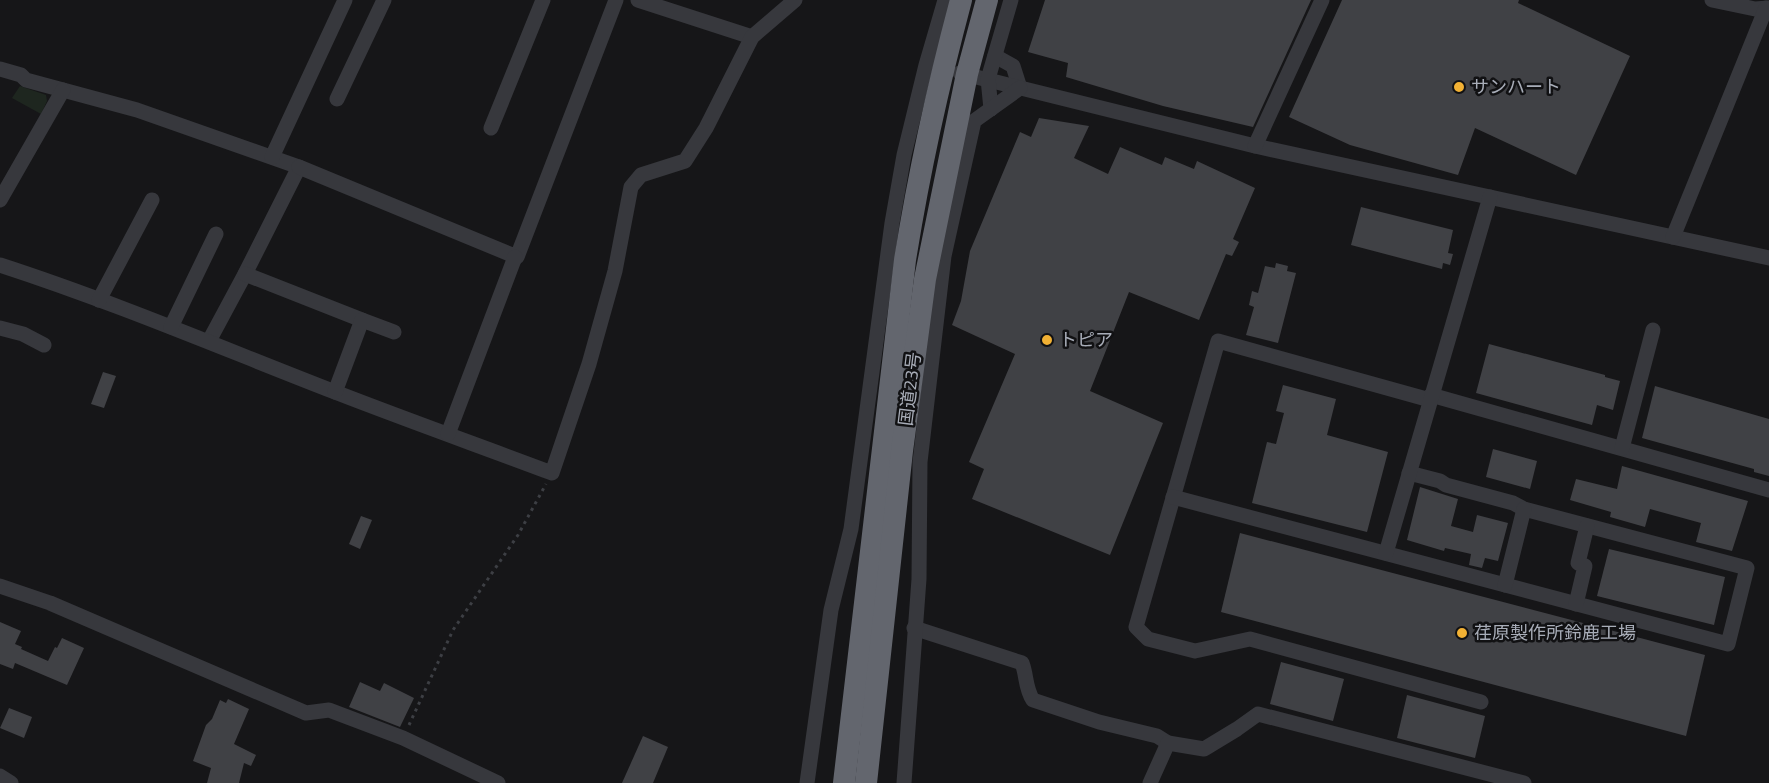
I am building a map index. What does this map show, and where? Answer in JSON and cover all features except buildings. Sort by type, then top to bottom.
[{"type":"highway","name":"国道23号","points":[[844,783],[905,260],[918,178],[942,69],[961,0]]},
{"type":"highway","name":"国道23号","points":[[866,783],[902,450],[925,279],[977,77],[987,0]]},
{"type":"street","points":[[272,157],[345,0]]},
{"type":"street","points":[[337,99],[384,0]]},
{"type":"street","points":[[491,128],[543,0]]},
{"type":"street","points":[[448,434],[616,0]]},
{"type":"street","points":[[638,0],[752,37]]},
{"type":"street","points":[[0,265],[171,327],[335,392],[552,473],[589,364],[615,271],[631,187],[641,175],[685,161],[705,128],[752,37],[795,0]]},
{"type":"street","points":[[807,783],[831,610],[851,529],[892,223],[902,166],[926,65],[945,0]]},
{"type":"street","points":[[977,77],[995,56],[1011,0]]},
{"type":"street","points":[[1255,147],[1322,0]]},
{"type":"street","points":[[1673,237],[1768,8],[1755,9],[1712,0]]},
{"type":"street","points":[[995,56],[1012,66],[1020,88]]},
{"type":"street","points":[[0,69],[21,75],[26,80],[137,110],[272,157],[516,257]]},
{"type":"street","points":[[942,69],[1255,147],[1769,258]]},
{"type":"street","points":[[977,77],[991,109]]},
{"type":"street","points":[[904,783],[919,579],[920,462],[944,256],[974,121],[1020,88]]},
{"type":"street","points":[[0,200],[63,90]]},
{"type":"street","points":[[208,341],[299,167]]},
{"type":"street","points":[[1386,553],[1490,197]]},
{"type":"street","points":[[99,300],[152,200]]},
{"type":"street","points":[[171,327],[216,234]]},
{"type":"street","points":[[245,274],[394,332]]},
{"type":"street","points":[[335,392],[362,320]]},
{"type":"street","points":[[0,328],[23,334],[44,345]]},
{"type":"street","points":[[1622,448],[1653,330]]},
{"type":"street","points":[[1481,702],[1250,639],[1195,651],[1148,639],[1136,627],[1218,341],[1622,448],[1769,490]]},
{"type":"street","points":[[1173,497],[1728,644],[1746,568],[1524,509],[1513,503],[1409,473]]},
{"type":"street","points":[[1505,585],[1524,509]]},
{"type":"street","points":[[1576,604],[1585,566],[1578,563],[1587,526]]},
{"type":"street","points":[[0,586],[50,603],[306,712],[329,711],[403,738],[498,783]]},
{"type":"street","points":[[914,628],[1022,663],[1026,689],[1033,700],[1099,722],[1157,736],[1168,743],[1204,749],[1258,714],[1524,783]]},
{"type":"street","points":[[1150,783],[1168,743]]},
{"type":"street","points":[[0,776],[11,783]]},
{"type":"path","points":[[403,738],[453,630],[518,535],[552,473]]},
{"type":"shaded area","points":[[20,86],[46,95],[47,101],[41,114],[12,98]]},
{"type":"place","name":"サンハート","points":[[1459,87]]},
{"type":"place","name":"トピア","points":[[1047,340]]},
{"type":"place","name":"荏原製作所鈴鹿工場","points":[[1462,633]]}]
